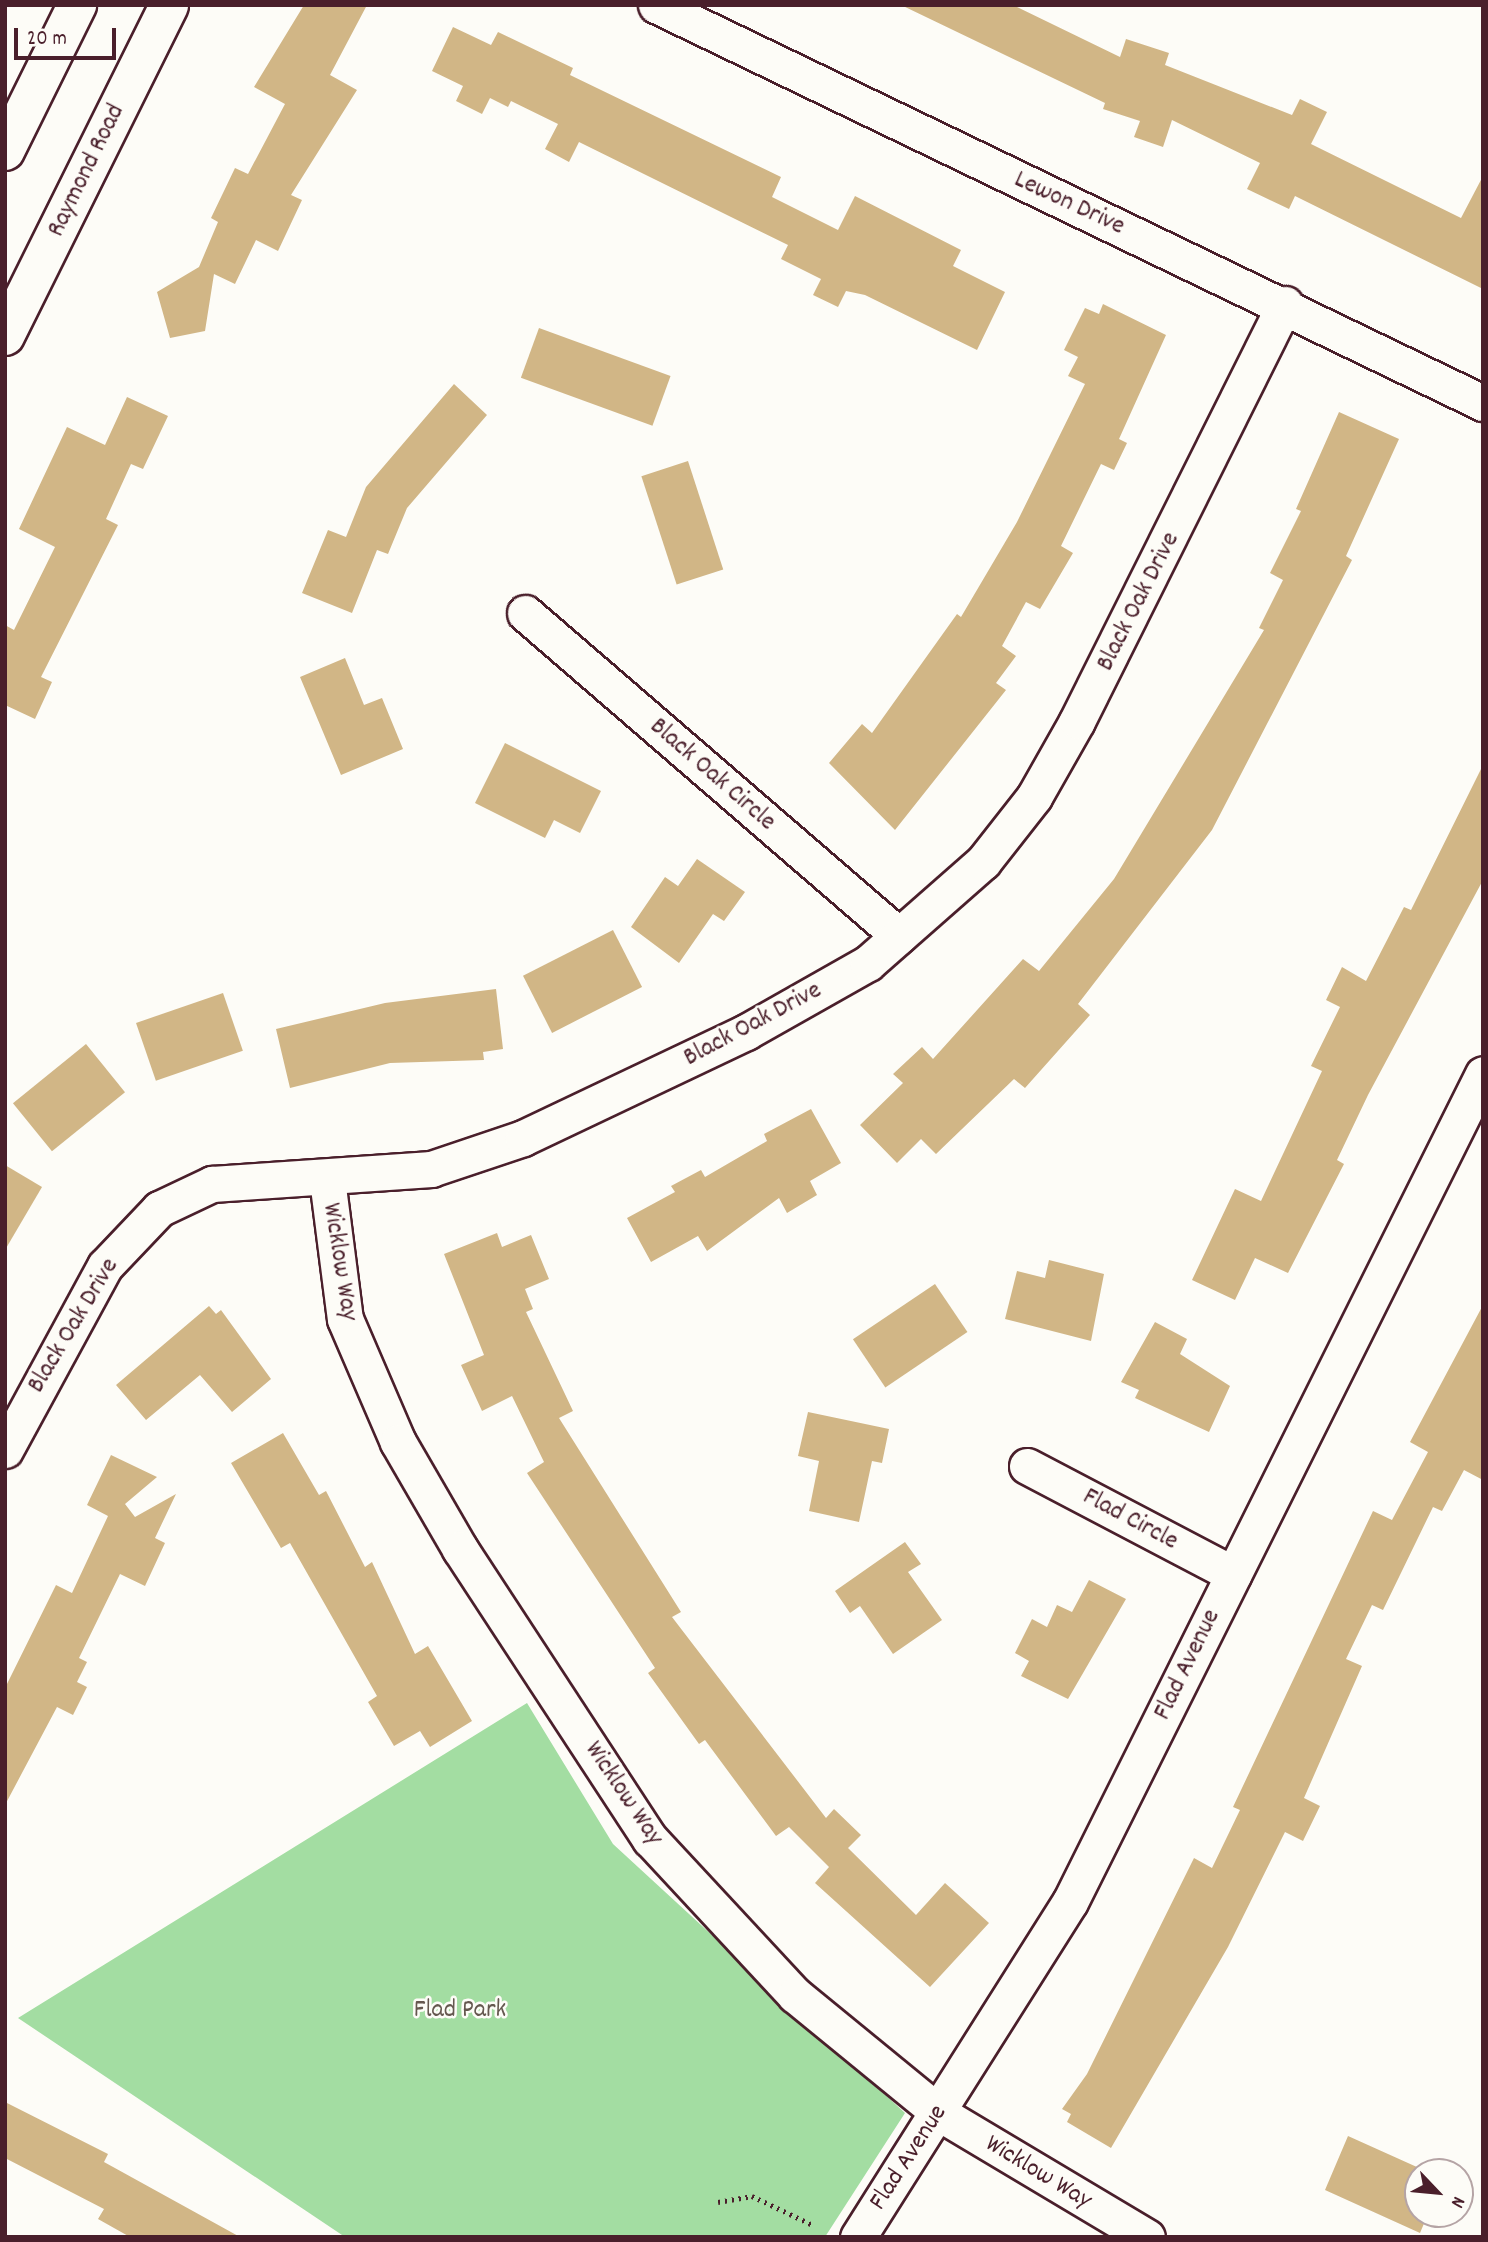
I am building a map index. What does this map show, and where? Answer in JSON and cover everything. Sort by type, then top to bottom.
[{"type":"main road","points":[[5,151],[77,5]]},
{"type":"main road","name":"Raymond Road","points":[[5,336],[169,5]]},
{"type":"street","name":"Lewon Drive","points":[[656,5],[1285,304],[1483,403]]},
{"type":"street","name":"Black Oak Drive","points":[[5,1450],[105,1266],[159,1209],[212,1185],[327,1179],[431,1169],[523,1138],[746,1032],[868,963],[983,862],[1034,797],[1152,582],[1285,304]]},
{"type":"street","name":"Black Oak Circle","points":[[524,613],[899,936]]},
{"type":"street","name":"Flad Avenue","points":[[858,2237],[939,2113],[1070,1902],[1483,1074]]},
{"type":"street","name":"Wicklow Way","points":[[327,1179],[345,1319],[398,1442],[460,1549],[650,1839],[795,1995],[939,2113],[1147,2237]]},
{"type":"street","name":"Flad Circle","points":[[1027,1466],[1233,1574]]},
{"type":"path","points":[[718,2202],[752,2196],[813,2224]]},
{"type":"green space","name":"Flad Park","points":[[527,1703],[613,1844],[905,2113],[825,2237],[345,2237],[18,2018]]},
{"type":"building","points":[[304,5],[367,5],[330,75],[357,90],[291,195],[302,200],[278,251],[256,240],[235,284],[214,274],[205,331],[170,338],[157,292],[199,267],[218,222],[211,218],[235,168],[248,174],[285,104],[254,87]]},
{"type":"building","points":[[901,5],[1013,5],[1120,57],[1126,39],[1169,53],[1165,65],[1292,115],[1300,99],[1327,112],[1311,144],[1461,218],[1483,176],[1483,289],[1295,196],[1289,209],[1247,189],[1260,163],[1172,120],[1163,147],[1134,137],[1140,121],[1103,109],[1105,103]]},
{"type":"building","points":[[453,27],[491,45],[498,32],[573,68],[570,75],[781,177],[772,197],[838,230],[855,196],[961,250],[953,266],[1005,292],[977,350],[865,295],[846,291],[838,307],[813,295],[821,279],[781,259],[788,245],[579,142],[569,162],[545,149],[558,124],[511,101],[508,107],[490,98],[482,114],[456,101],[463,86],[432,71]]},
{"type":"building","points":[[1103,304],[1166,335],[1119,439],[1127,443],[1114,470],[1101,464],[1061,546],[1073,553],[1040,609],[1026,602],[1002,646],[1016,656],[996,683],[1006,690],[895,830],[829,763],[862,724],[872,733],[957,614],[961,617],[1017,522],[1085,384],[1068,376],[1078,357],[1064,350],[1085,308],[1099,314]]},
{"type":"building","points":[[539,328],[671,376],[652,426],[521,378]]},
{"type":"building","points":[[454,384],[487,415],[407,508],[388,554],[377,550],[352,613],[302,593],[328,530],[346,537],[366,487]]},
{"type":"building","points":[[127,397],[168,416],[143,469],[131,464],[106,519],[118,525],[41,677],[52,682],[35,719],[5,705],[5,625],[14,630],[55,547],[19,529],[67,427],[105,445]]},
{"type":"building","points":[[1339,412],[1399,439],[1346,556],[1352,560],[1212,830],[1078,1004],[1090,1015],[1025,1088],[1014,1079],[936,1154],[921,1139],[897,1163],[860,1125],[903,1083],[893,1074],[922,1047],[933,1059],[1023,959],[1039,971],[1114,879],[1264,630],[1259,628],[1283,580],[1270,573],[1301,511],[1296,509]]},
{"type":"building","points":[[688,461],[723,569],[677,585],[641,476]]},
{"type":"building","points":[[345,658],[364,705],[382,698],[403,749],[341,775],[300,677]]},
{"type":"building","points":[[505,743],[601,791],[580,833],[554,820],[545,838],[475,803]]},
{"type":"building","points":[[1483,765],[1483,880],[1368,1095],[1337,1160],[1344,1164],[1288,1273],[1255,1258],[1235,1300],[1192,1280],[1235,1189],[1261,1201],[1322,1071],[1311,1066],[1340,1007],[1326,1000],[1342,967],[1366,981],[1404,907],[1411,910]]},
{"type":"building","points":[[697,859],[745,892],[724,921],[713,914],[679,963],[631,927],[665,877],[678,886]]},
{"type":"building","points":[[613,930],[642,987],[552,1033],[523,976]]},
{"type":"building","points":[[496,989],[503,1049],[483,1052],[484,1060],[390,1063],[290,1088],[276,1029],[385,1003]]},
{"type":"building","points":[[223,993],[243,1051],[156,1081],[136,1023]]},
{"type":"building","points":[[86,1044],[125,1092],[52,1151],[13,1103]]},
{"type":"building","points":[[811,1109],[841,1163],[810,1181],[817,1195],[787,1213],[779,1198],[707,1251],[698,1236],[651,1262],[627,1218],[675,1192],[671,1186],[701,1170],[705,1177],[767,1141],[764,1134]]},
{"type":"building","points":[[5,1165],[42,1187],[5,1250]]},
{"type":"building","points":[[497,1233],[502,1247],[531,1235],[549,1279],[525,1289],[533,1309],[526,1312],[573,1411],[559,1418],[681,1612],[672,1617],[826,1818],[834,1809],[861,1835],[848,1848],[916,1915],[945,1883],[989,1923],[930,1987],[815,1883],[829,1867],[789,1827],[776,1836],[705,1740],[699,1744],[648,1673],[655,1668],[527,1473],[544,1462],[512,1396],[482,1411],[461,1365],[484,1355],[444,1254]]},
{"type":"building","points":[[1049,1260],[1104,1274],[1091,1341],[1005,1319],[1017,1271],[1045,1278]]},
{"type":"building","points":[[935,1284],[967,1332],[885,1387],[853,1339]]},
{"type":"building","points":[[1483,1305],[1483,1480],[1464,1470],[1442,1511],[1433,1507],[1383,1610],[1372,1605],[1346,1659],[1362,1666],[1304,1798],[1320,1806],[1303,1841],[1285,1832],[1228,1947],[1111,2148],[1067,2122],[1071,2114],[1062,2109],[1087,2074],[1194,1858],[1212,1868],[1240,1810],[1233,1807],[1373,1511],[1392,1520],[1428,1452],[1410,1442]]},
{"type":"building","points":[[209,1306],[216,1314],[221,1310],[271,1379],[232,1412],[200,1375],[146,1420],[116,1385]]},
{"type":"building","points":[[1155,1322],[1187,1339],[1180,1354],[1230,1386],[1209,1432],[1135,1398],[1139,1390],[1121,1382]]},
{"type":"building","points":[[808,1412],[889,1429],[882,1463],[872,1461],[859,1522],[809,1511],[819,1461],[798,1456]]},
{"type":"building","points":[[283,1433],[319,1495],[326,1491],[365,1567],[372,1562],[415,1654],[428,1646],[472,1721],[430,1747],[420,1731],[394,1746],[368,1702],[377,1696],[290,1543],[281,1548],[231,1463]]},
{"type":"building","points":[[111,1455],[157,1477],[125,1504],[135,1517],[176,1494],[155,1538],[165,1543],[145,1586],[120,1574],[79,1658],[87,1662],[77,1682],[87,1687],[73,1715],[57,1707],[5,1805],[5,1688],[56,1585],[72,1593],[108,1516],[87,1505]]},
{"type":"building","points":[[905,1542],[921,1564],[908,1572],[942,1620],[893,1654],[860,1606],[850,1613],[835,1591]]},
{"type":"building","points":[[1089,1580],[1126,1599],[1068,1699],[1021,1676],[1029,1661],[1015,1653],[1032,1619],[1047,1627],[1057,1605],[1072,1612]]},
{"type":"building","points":[[5,2102],[108,2154],[104,2162],[240,2237],[130,2237],[98,2219],[104,2209],[5,2158]]},
{"type":"building","points":[[1348,2136],[1404,2161],[1404,2226],[1325,2190]]},
{"type":"building","points":[[1409,2228],[1422,2228],[1420,2233]]}]
